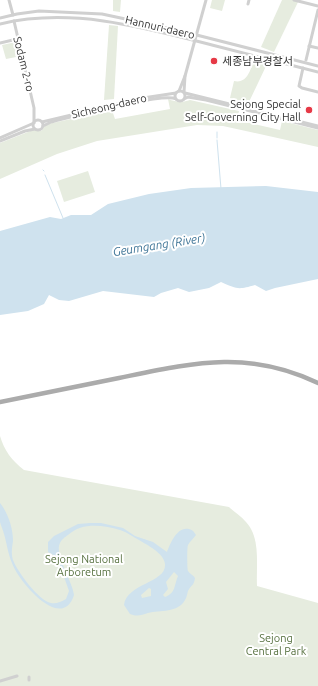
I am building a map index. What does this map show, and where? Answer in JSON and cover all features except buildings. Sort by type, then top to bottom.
[{"type":"main road","points":[[0,399],[160,366],[202,360],[236,359],[270,364],[300,372],[318,382]]},
{"type":"main road","points":[[0,402],[168,368],[208,362],[236,362],[269,366],[318,382]]},
{"type":"street","points":[[9,0],[13,15]]},
{"type":"street","points":[[176,99],[177,92],[185,76],[206,0]]},
{"type":"street","points":[[248,4],[249,0]]},
{"type":"street","points":[[294,0],[318,6]]},
{"type":"street","points":[[306,60],[318,10]]},
{"type":"street","name":"Hannuri-daero","points":[[0,18],[39,11],[102,14],[196,35],[318,66]]},
{"type":"street","name":"Hannuri-daero","points":[[0,24],[39,17],[71,17],[101,20],[195,41],[318,72]]},
{"type":"street","name":"Sodam 2-ro","points":[[14,21],[34,108]]},
{"type":"street","points":[[0,43],[17,39]]},
{"type":"street","points":[[309,46],[318,48]]},
{"type":"street","points":[[300,62],[306,60]]},
{"type":"street","points":[[306,60],[310,64]]},
{"type":"street","points":[[303,68],[299,86],[318,92]]},
{"type":"street","points":[[185,76],[184,99],[188,97],[206,100],[318,127]]},
{"type":"street","name":"Sicheong-daero","points":[[41,121],[136,99],[177,92],[185,93]]},
{"type":"street","points":[[185,93],[318,127]]},
{"type":"street","name":"Sicheong-daero","points":[[43,126],[51,122],[144,100],[164,97],[173,97],[180,101],[184,99]]},
{"type":"street","points":[[0,141],[25,131],[41,129],[43,126],[34,108]]},
{"type":"street","points":[[34,108],[35,129]]},
{"type":"street","points":[[0,138],[37,120],[41,121]]},
{"type":"street","points":[[0,681],[17,676]]},
{"type":"green space","points":[[113,0],[121,0],[120,12],[113,11]]},
{"type":"green space","points":[[212,0],[225,0],[222,11],[210,8]]},
{"type":"green space","points":[[282,0],[299,0],[274,52],[261,47]]},
{"type":"green space","points":[[109,25],[118,26],[114,99],[104,100]]},
{"type":"green space","points":[[16,42],[18,54],[15,55],[16,57],[6,59],[2,45]]},
{"type":"green space","points":[[255,59],[268,62],[248,104],[230,98],[234,81],[242,80],[248,75]]},
{"type":"green space","points":[[168,99],[179,102],[190,100],[239,111],[237,120],[280,130],[282,121],[318,130],[318,147],[223,126],[197,125],[97,141],[57,154],[0,179],[0,143],[33,130],[41,131],[48,124],[112,110],[115,119],[170,109]]},
{"type":"green space","points":[[88,171],[95,192],[64,202],[57,181]]},
{"type":"green space","name":"Sejong National Arboretum","points":[[0,436],[9,455],[24,470],[229,507],[246,522],[251,528],[254,536],[257,552],[257,586],[318,603],[318,686],[0,686]]},
{"type":"water","name":"Geumgang (River)","points":[[266,186],[318,192],[318,279],[266,291],[255,285],[245,288],[238,288],[221,282],[209,288],[189,292],[178,288],[161,293],[154,297],[103,291],[69,301],[59,300],[49,295],[44,304],[28,311],[0,315],[0,231],[50,217],[61,219],[71,215],[91,215],[108,204],[149,194],[191,188]]},
{"type":"water","points":[[0,503],[8,516],[11,526],[13,536],[12,555],[15,565],[35,591],[46,601],[55,603],[66,599],[69,591],[57,557],[48,552],[48,542],[54,536],[78,524],[101,523],[123,528],[135,536],[153,542],[167,552],[172,540],[181,530],[192,530],[196,535],[188,545],[187,566],[188,571],[195,578],[194,583],[188,591],[185,600],[178,607],[139,615],[130,614],[124,605],[127,598],[139,587],[154,580],[160,575],[164,570],[165,564],[162,556],[155,550],[123,531],[100,526],[86,526],[74,531],[60,543],[60,554],[74,595],[68,605],[60,609],[51,606],[31,591],[12,563],[0,522]],"holes":[[[174,572],[178,576],[173,591],[165,597],[163,595],[168,589],[166,582]],[[149,588],[151,589],[151,596],[142,598],[141,595]]]},
{"type":"waterway","points":[[217,132],[217,138]]},
{"type":"waterway","points":[[217,140],[221,189]]},
{"type":"waterway","points":[[45,175],[63,218]]},
{"type":"place","name":"세종남부경찰서","points":[[214,61]]},
{"type":"place","name":"Sejong Special Self-Governing City Hall","points":[[309,110]]},
{"type":"park label","name":"Sejong Central Park","points":[[276,644]]}]
